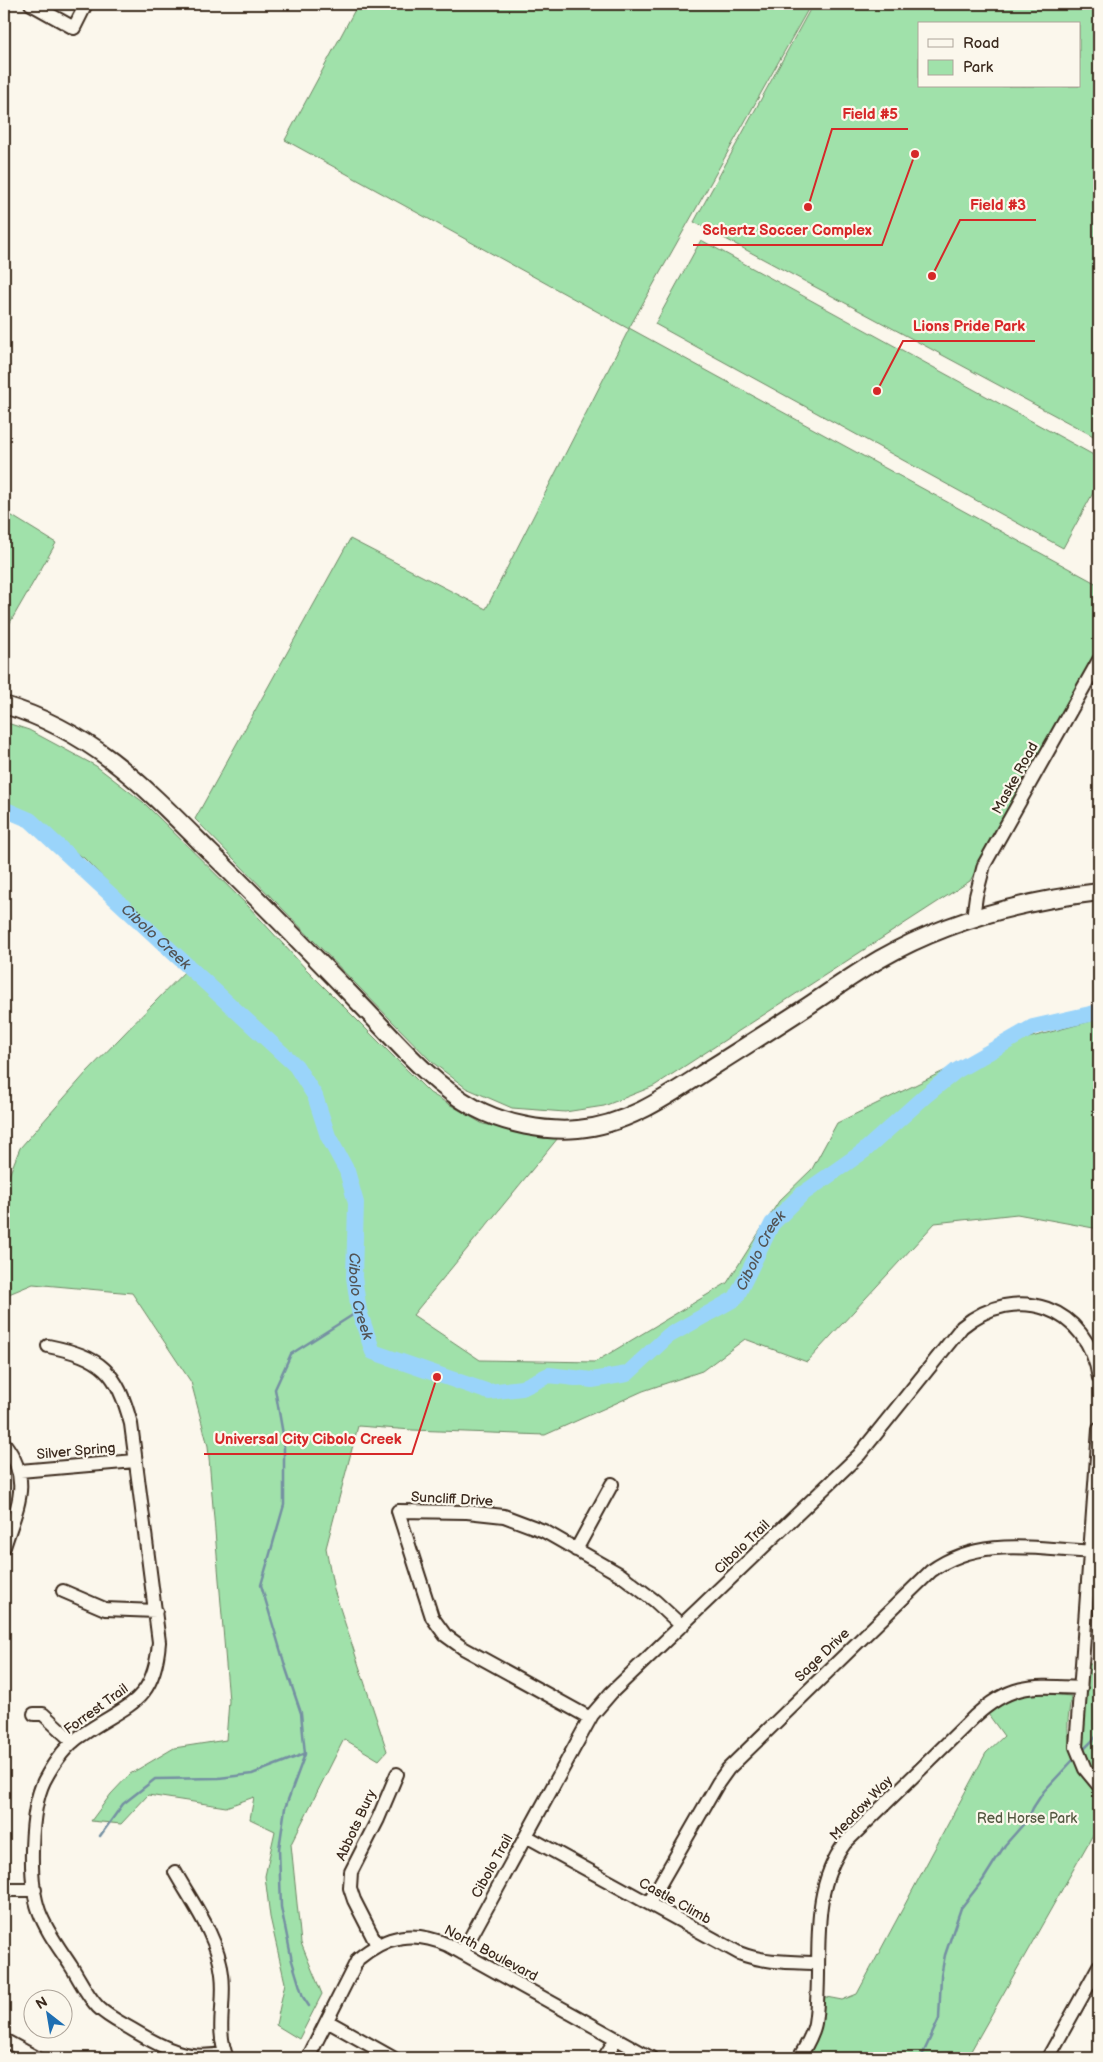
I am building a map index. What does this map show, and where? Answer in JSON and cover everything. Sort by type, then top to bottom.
[{"type":"main road","points":[[4,705],[39,717],[80,738],[118,764],[148,790],[255,896],[413,1059],[445,1089],[480,1111],[527,1126],[577,1129],[610,1123],[633,1114],[676,1090],[877,961],[924,936],[973,918],[1050,899],[1099,892]]},
{"type":"street","points":[[30,4],[74,28],[86,4]]},
{"type":"street","name":"Maske Road","points":[[973,918],[984,864],[1099,660]]},
{"type":"street","name":"Cibolo Trail","points":[[462,1953],[590,1718],[611,1693],[859,1455],[962,1326],[979,1314],[996,1308],[1018,1305],[1048,1308],[1061,1314],[1088,1341],[1099,1378]]},
{"type":"street","name":"Forrest Trail","points":[[48,1346],[66,1350],[92,1360],[108,1370],[125,1402],[131,1424],[159,1642],[158,1659],[153,1675],[145,1689],[128,1707],[103,1721],[73,1742],[56,1762],[44,1782],[34,1814],[33,1869],[38,1909],[45,1924],[91,1998],[103,2012],[162,2047],[179,2054],[226,2056]]},
{"type":"street","points":[[1099,1429],[1092,1552],[1076,1747],[1085,1769],[1099,1786]]},
{"type":"street","points":[[4,1443],[13,1455],[20,1471],[21,1481],[18,1504],[4,1547]]},
{"type":"street","name":"Silver Spring","points":[[20,1471],[135,1461]]},
{"type":"street","points":[[576,1550],[612,1484]]},
{"type":"street","name":"Suncliff Drive","points":[[590,1718],[463,1648],[445,1635],[432,1617],[398,1511],[467,1512],[504,1516],[544,1531],[640,1588],[682,1626]]},
{"type":"street","name":"Sage Drive","points":[[649,1904],[718,1783],[728,1770],[931,1571],[959,1555],[990,1548],[1092,1552]]},
{"type":"street","points":[[63,1590],[105,1609],[156,1611]]},
{"type":"street","name":"Meadow Way","points":[[799,2058],[815,2025],[822,1903],[825,1882],[839,1852],[852,1836],[974,1716],[994,1700],[1009,1692],[1038,1686],[1081,1688]]},
{"type":"street","points":[[34,1714],[43,1714],[73,1742]]},
{"type":"street","name":"Abbots Bury","points":[[377,1945],[354,1900],[350,1888],[351,1872],[378,1819],[397,1774]]},
{"type":"street","name":"Castle Climb","points":[[526,1836],[738,1953],[753,1959],[768,1961],[818,1963]]},
{"type":"street","points":[[175,1872],[213,1941],[221,1963],[223,1987],[220,2027],[226,2056]]},
{"type":"street","points":[[4,1890],[35,1890]]},
{"type":"street","name":"North Boulevard","points":[[308,2058],[358,1959],[377,1945],[403,1937],[418,1936],[434,1939],[462,1953],[651,2058]]},
{"type":"street","points":[[1048,2058],[1099,1966]]},
{"type":"street","points":[[327,2022],[393,2058]]},
{"type":"street","points":[[604,2058],[616,2039]]},
{"type":"street","points":[[4,2040],[37,2058]]},
{"type":"green space","points":[[358,4],[811,4],[629,328],[1099,585],[1099,648],[970,881],[654,1086],[604,1106],[565,1112],[512,1108],[466,1088],[432,1062],[195,819],[350,539],[486,609],[629,329],[285,140]]},
{"type":"green space","points":[[813,4],[1099,4],[1099,439],[694,222]]},
{"type":"green space","points":[[701,240],[1099,458],[1099,482],[1063,548],[655,324]]},
{"type":"green space","points":[[4,511],[56,543],[4,633]]},
{"type":"green space","points":[[4,722],[29,730],[96,766],[143,802],[249,907],[305,968],[430,1093],[483,1124],[558,1138],[413,1315],[480,1360],[595,1362],[727,1283],[779,1201],[812,1169],[837,1123],[991,1048],[1099,1019],[1099,1229],[1017,1214],[935,1223],[807,1362],[745,1339],[702,1371],[643,1391],[545,1435],[358,1426],[326,1548],[334,1590],[387,1751],[379,1760],[344,1739],[291,1844],[301,1943],[322,1994],[299,2039],[276,2025],[285,1983],[270,1917],[265,1876],[275,1831],[250,1819],[254,1797],[226,1807],[148,1795],[121,1824],[91,1821],[111,1794],[130,1774],[174,1748],[226,1740],[229,1701],[208,1446],[191,1382],[132,1293],[33,1284],[4,1296],[4,1188],[20,1148],[86,1073],[189,967],[84,858],[4,806]]},
{"type":"green space","points":[[1087,1664],[1099,1664],[1099,1781],[1094,1775],[1080,1746]]},
{"type":"green space","name":"Red Horse Park","points":[[1035,1693],[1071,1696],[1068,1723],[1069,1741],[1077,1766],[1087,1782],[1099,1794],[1099,1824],[967,2058],[804,2058],[821,1996],[842,2000],[857,1994],[986,1753],[1004,1736],[988,1714],[1005,1699]]},
{"type":"waterway","name":"Cibolo Creek","points":[[4,809],[30,820],[296,1066],[315,1096],[328,1136],[347,1171],[356,1203],[354,1277],[359,1311],[373,1352],[489,1392],[522,1388],[549,1375],[592,1380],[627,1374],[668,1336],[736,1298],[772,1224],[801,1195],[864,1151],[956,1071],[1033,1027],[1099,1012]]},
{"type":"waterway","points":[[309,2006],[303,1997],[292,1961],[281,1907],[279,1849],[285,1808],[305,1754],[301,1713],[261,1585],[284,1505],[284,1440],[275,1389],[291,1354],[359,1311]]},
{"type":"waterway","points":[[1084,1749],[1099,1734]]},
{"type":"waterway","points":[[100,1836],[123,1804],[155,1779],[219,1778],[252,1774],[304,1754]]},
{"type":"waterway","points":[[921,2058],[939,2019],[941,1976],[945,1955],[961,1908],[983,1880],[1005,1845],[1028,1819],[1044,1791],[1073,1760]]},
{"type":"place","name":"Schertz Soccer Complex","points":[[915,154]]},
{"type":"place","name":"Field #5","points":[[808,207]]},
{"type":"place","name":"Field #3","points":[[932,276]]},
{"type":"place","name":"Lions Pride Park","points":[[877,391]]},
{"type":"place","name":"Universal City Cibolo Creek","points":[[437,1377]]}]
